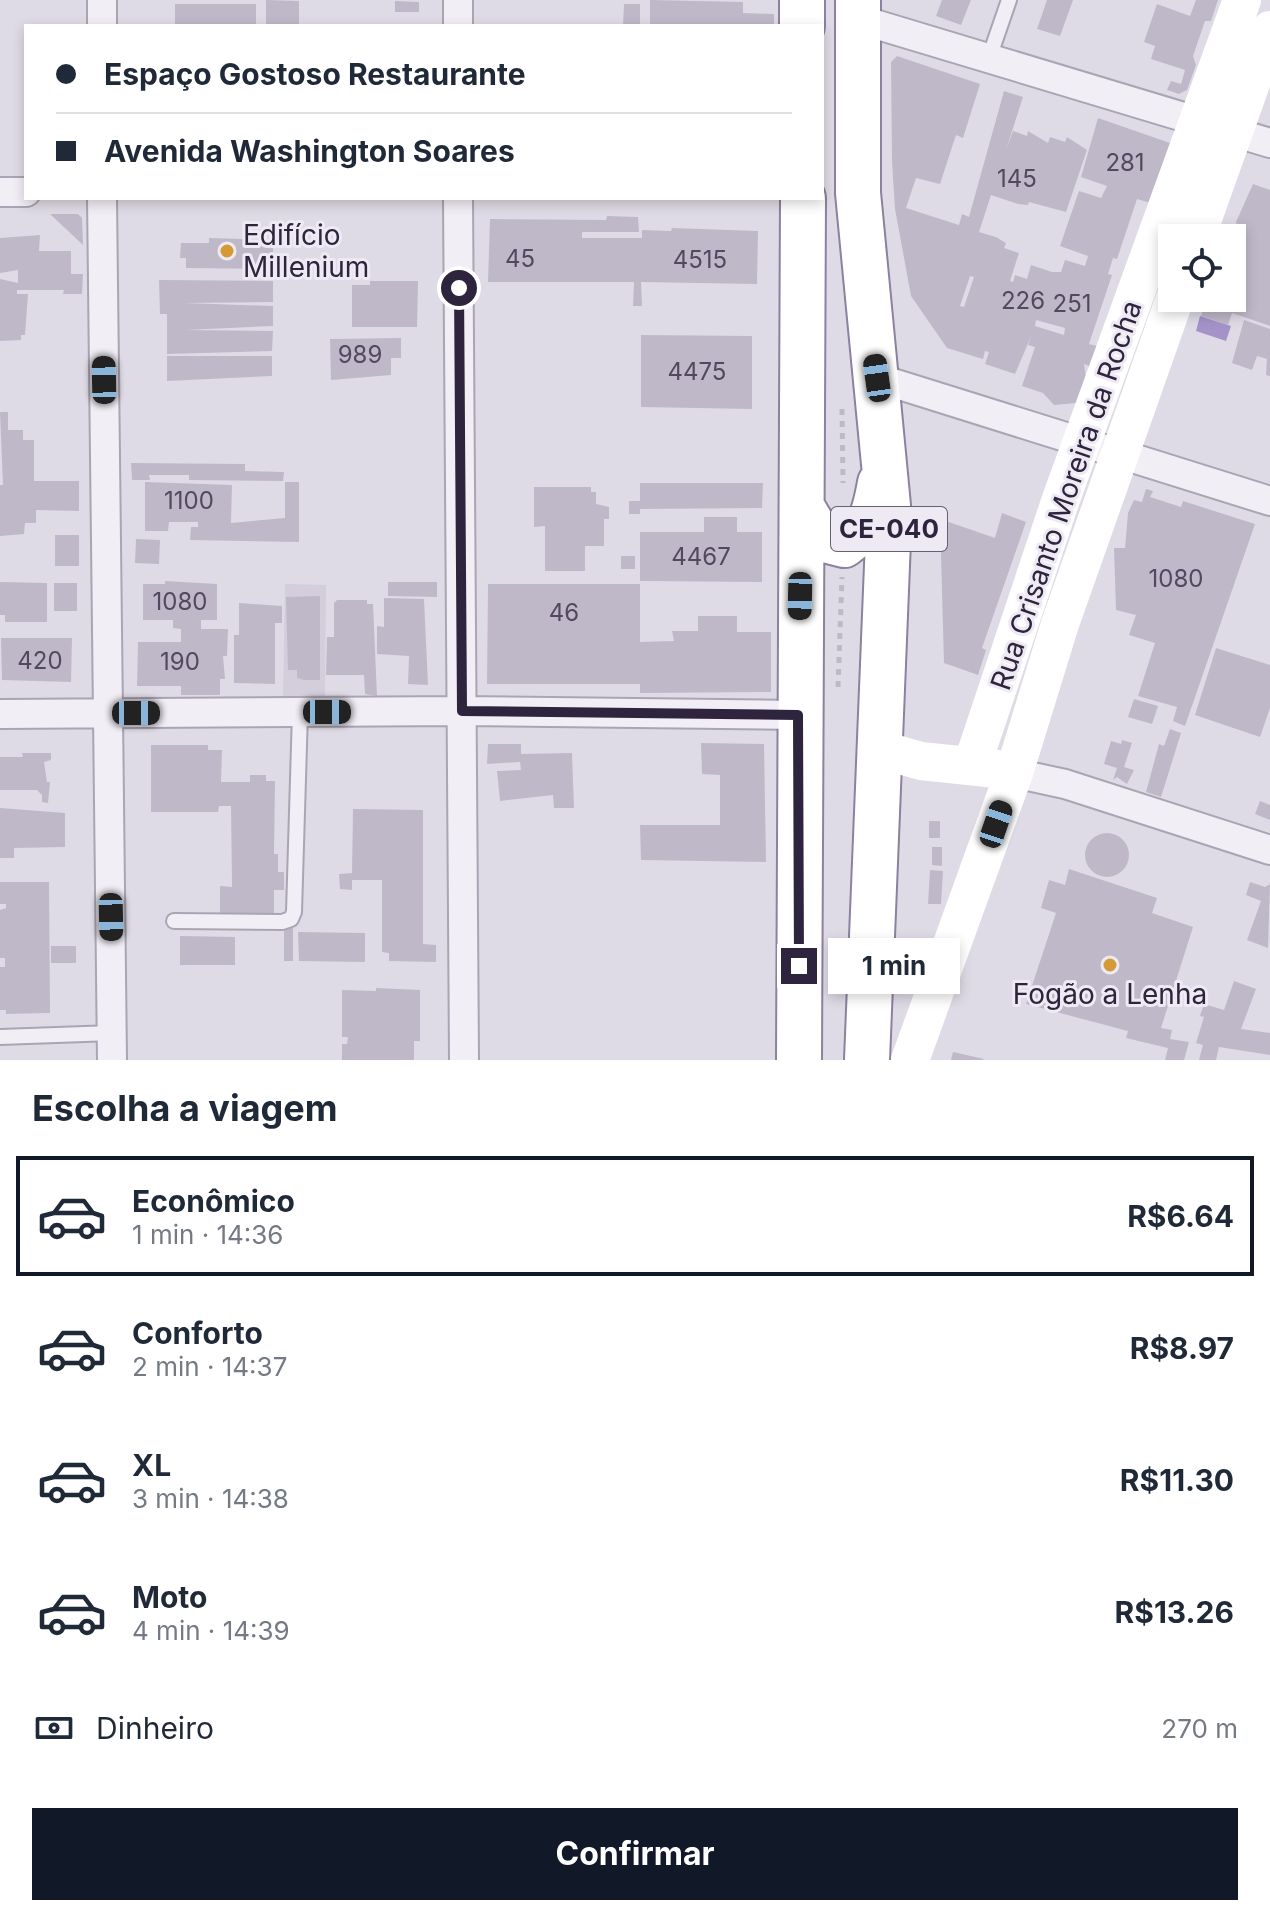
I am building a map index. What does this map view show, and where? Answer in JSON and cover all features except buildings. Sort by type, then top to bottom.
[{"type":"highway","points":[[802,0],[802,24]]},
{"type":"highway","name":"CE-040","points":[[858,10],[858,193],[889,516],[882,750],[867,1060]]},
{"type":"highway","name":"CE-040","points":[[799,1060],[798,715],[803,200]]},
{"type":"highway","points":[[802,507],[821,539],[844,545],[866,529],[875,511],[884,458]]},
{"type":"main road","name":"Rua Crisanto Moreira da Rocha","points":[[1199,224],[1242,0]]},
{"type":"main road","name":"Rua Crisanto Moreira da Rocha","points":[[972,765],[1082,441],[1217,126],[1270,30]]},
{"type":"main road","name":"Rua Crisanto Moreira da Rocha","points":[[910,1060],[1014,773],[1060,624],[1170,312]]},
{"type":"main road","points":[[882,750],[921,761],[972,765],[1014,773]]},
{"type":"street","points":[[102,0],[102,24]]},
{"type":"street","points":[[458,0],[458,24]]},
{"type":"street","points":[[858,10],[989,58],[1270,143]]},
{"type":"street","points":[[0,192],[24,192]]},
{"type":"street","points":[[102,200],[112,1047]]},
{"type":"street","points":[[458,200],[464,1060]]},
{"type":"street","points":[[877,378],[1270,501]]},
{"type":"street","points":[[0,714],[462,711],[798,715]]},
{"type":"street","points":[[1014,773],[1065,784],[1270,850]]},
{"type":"lane","points":[[989,58],[1009,0]]},
{"type":"lane","points":[[174,921],[282,922],[291,919],[294,912],[300,712]]},
{"type":"lane","points":[[0,1037],[112,1047]]},
{"type":"shaded area","points":[[1200,316],[1231,326],[1226,341],[1196,331]]},
{"type":"shaded area","points":[[285,584],[326,585],[325,699],[283,699]]},
{"type":"place","name":"Edifício Millenium","points":[[227,251]]},
{"type":"place","name":"Fogão a Lenha","points":[[1110,965]]},
{"type":"route","points":[[459,288],[462,711],[798,715],[799,966]]}]
